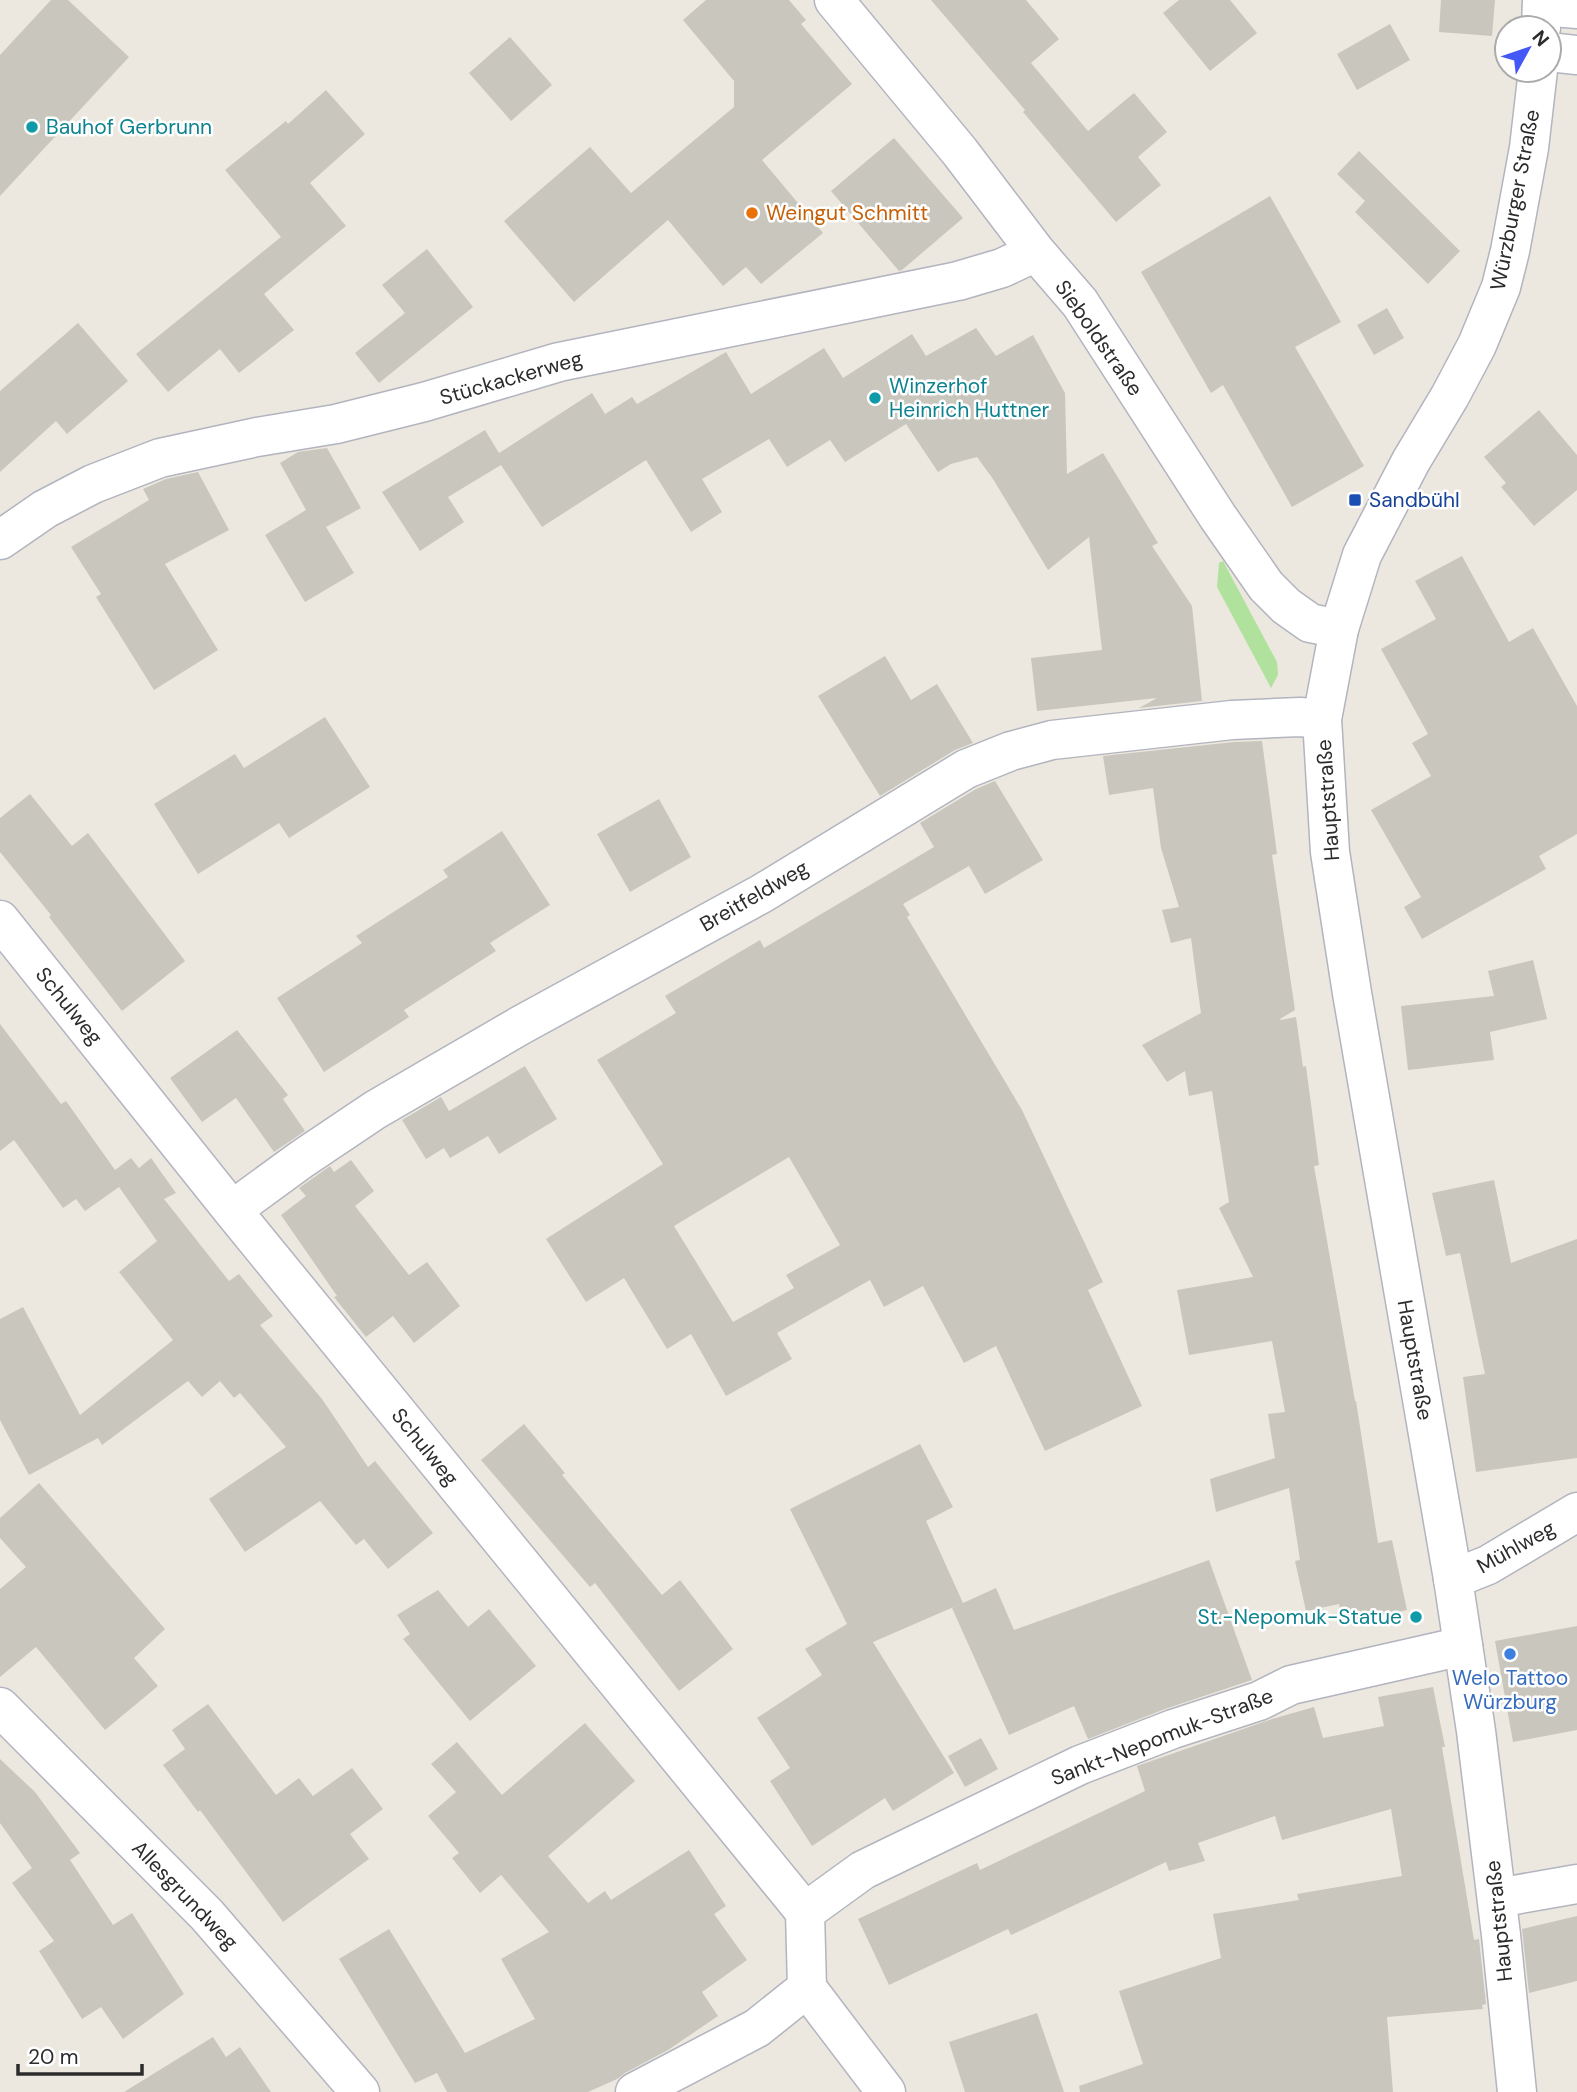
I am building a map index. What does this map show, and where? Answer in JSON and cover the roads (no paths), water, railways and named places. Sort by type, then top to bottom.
[{"type":"street","name":"Sieboldstraße","points":[[834,0],[1080,303],[1218,517],[1266,586],[1286,606],[1310,623],[1339,629]]},
{"type":"street","name":"Würzburger Straße","points":[[1339,629],[1362,555],[1411,461],[1477,345],[1498,296],[1510,251],[1529,148],[1536,84]]},
{"type":"street","name":"Stückackerweg","points":[[0,540],[45,509],[81,490],[160,458],[257,437],[336,424],[424,402],[559,362],[958,281],[1002,268],[1036,252]]},
{"type":"street","name":"Hauptstraße","points":[[1339,629],[1322,719],[1334,877],[1453,1579],[1479,1753],[1517,2092]]},
{"type":"street","name":"Breitfeldweg","points":[[232,1210],[375,1111],[521,1025],[761,894],[967,769],[1011,751],[1052,740],[1232,720],[1300,717],[1322,719]]},
{"type":"street","name":"Schulweg","points":[[0,920],[232,1210],[805,1912]]},
{"type":"street","name":"Mühlweg","points":[[1453,1579],[1488,1565],[1577,1512]]},
{"type":"street","name":"Sankt-Nepomuk-Straße","points":[[805,1912],[863,1870],[1080,1765],[1173,1729],[1259,1701],[1291,1685],[1463,1646]]},
{"type":"street","name":"Allesgrundweg","points":[[0,1707],[206,1914],[360,2092]]},
{"type":"street","points":[[1497,1898],[1577,1884]]},
{"type":"street","points":[[805,1912],[807,1988],[886,2092]]},
{"type":"street","points":[[635,2092],[757,2028],[807,1988]]},
{"type":"place","name":"Bauhof Gerbrunn","points":[[32,127]]},
{"type":"place","name":"Weingut Schmitt","points":[[752,213]]},
{"type":"place","name":"Winzerhof Heinrich Huttner","points":[[875,398]]},
{"type":"place","name":"Sandbühl","points":[[1355,500]]},
{"type":"place","name":"St.-Nepomuk-Statue","points":[[1416,1617]]},
{"type":"place","name":"Welo Tattoo Würzburg","points":[[1510,1654]]}]
